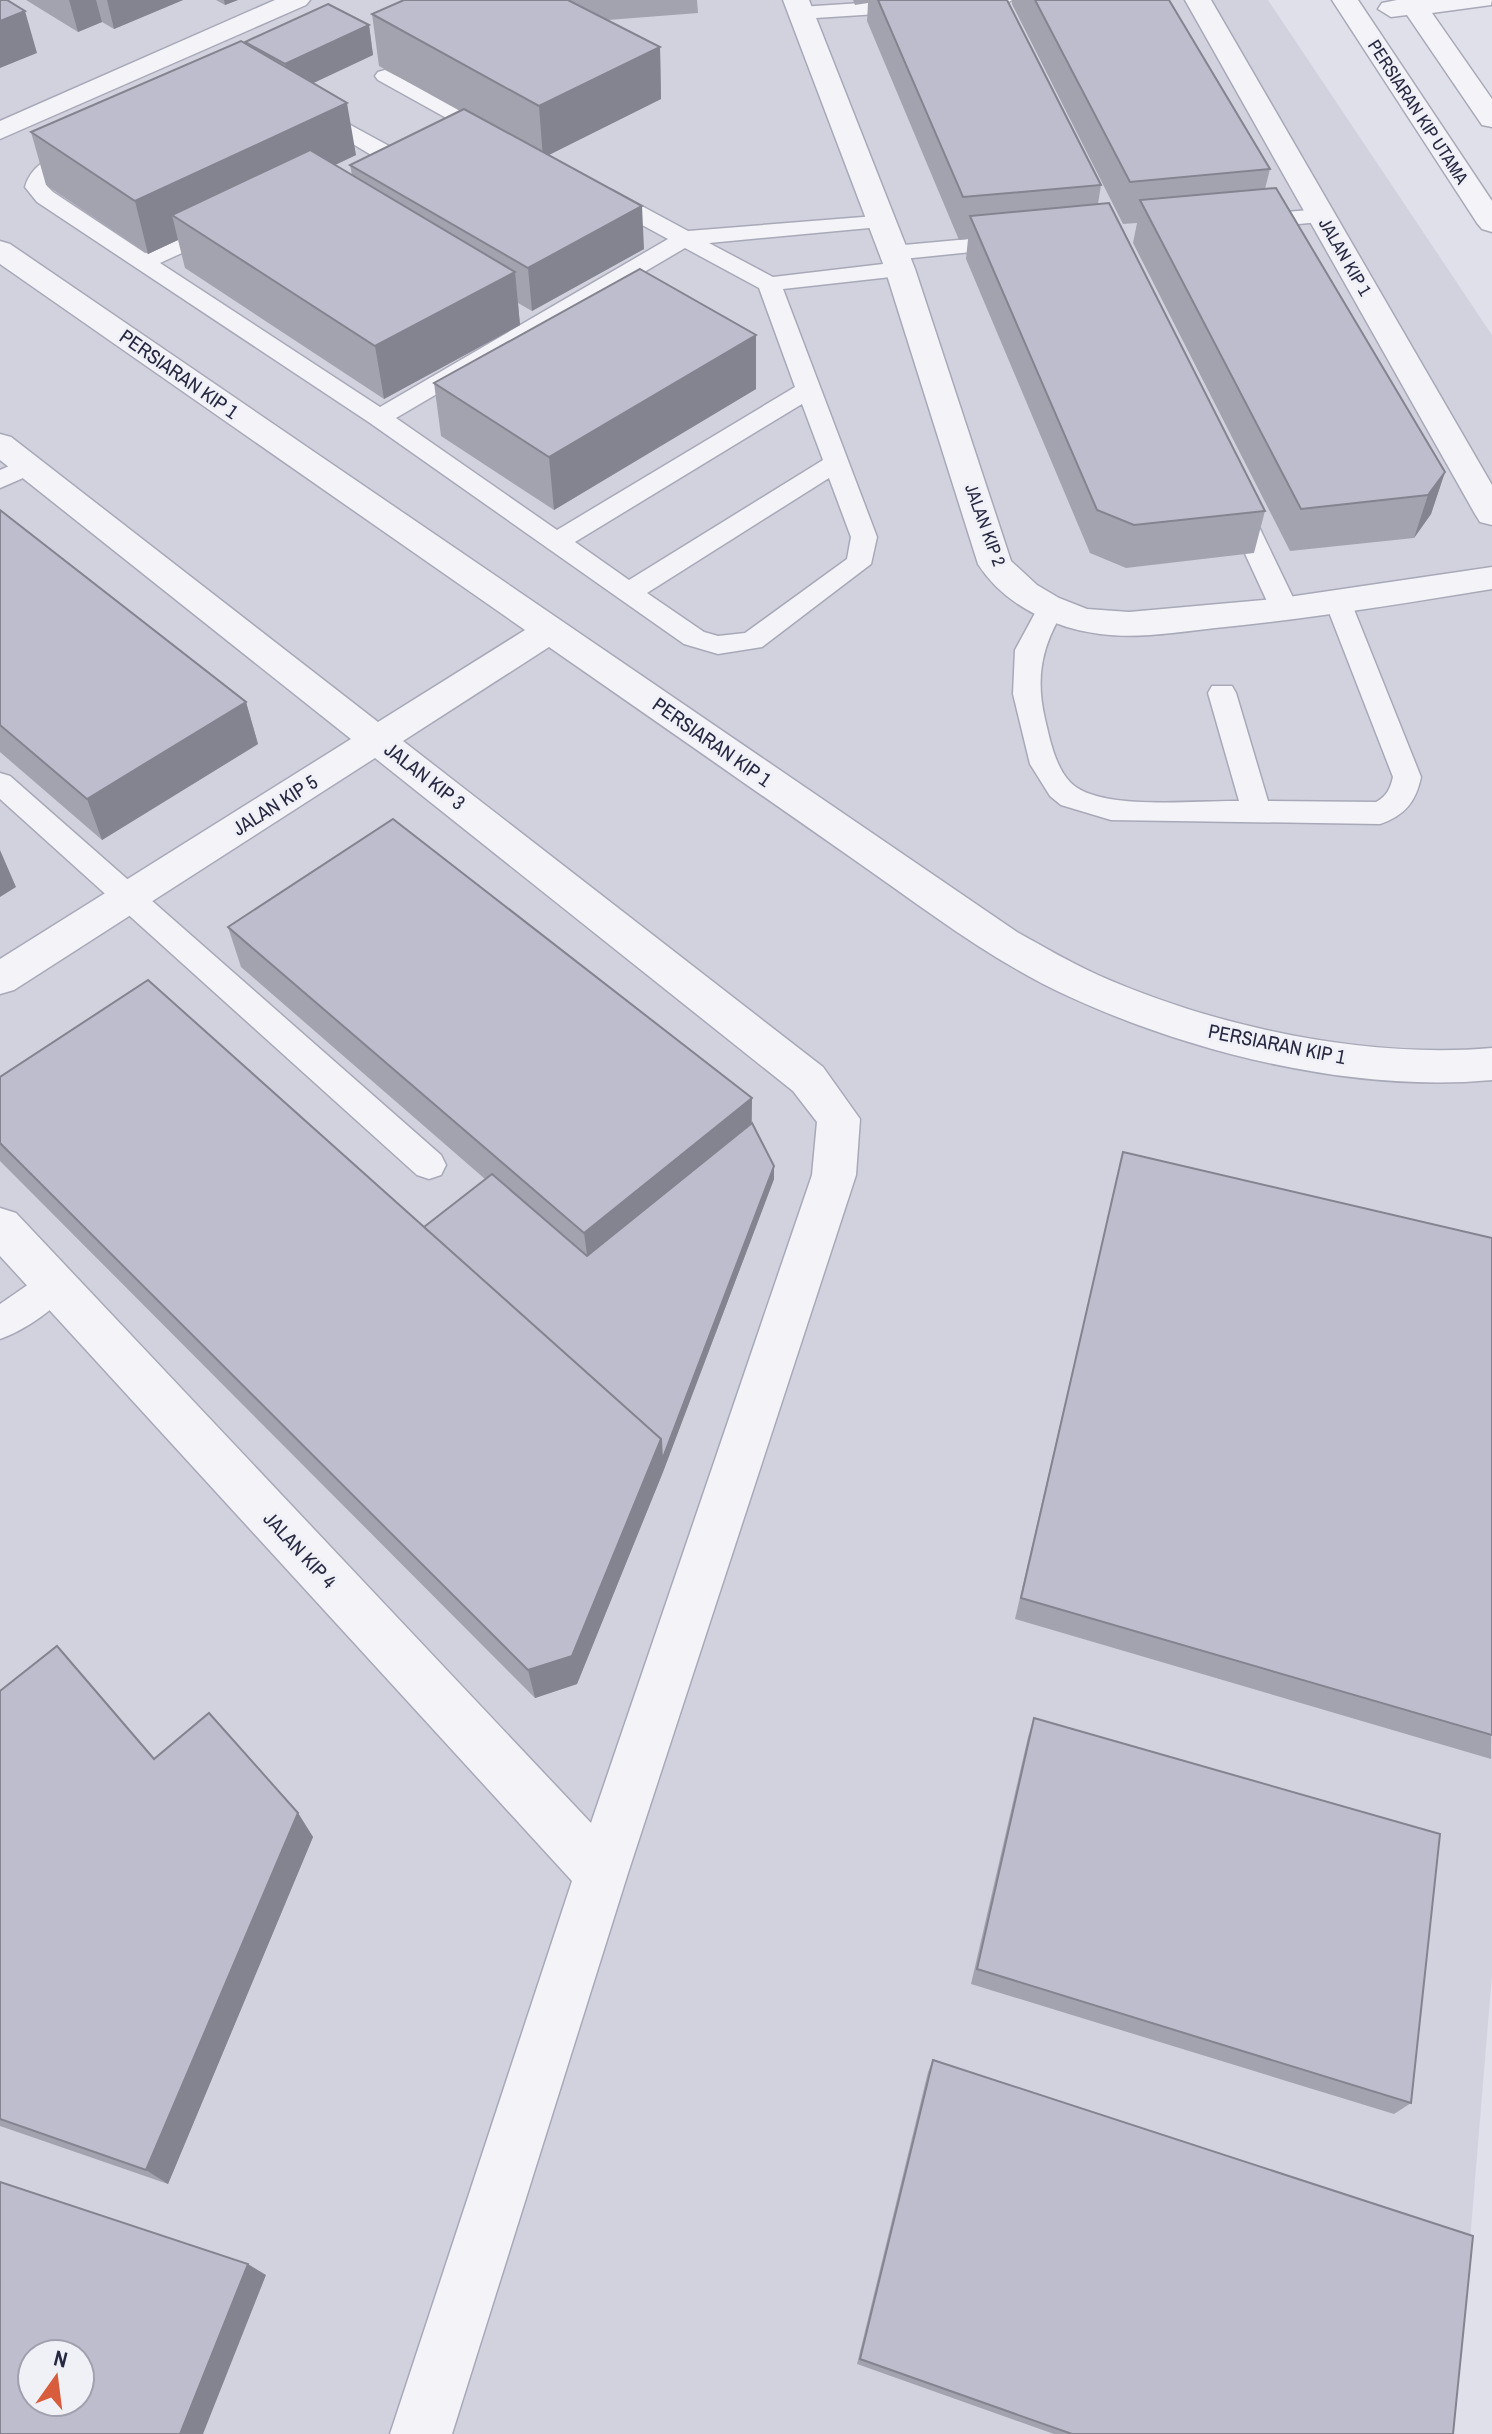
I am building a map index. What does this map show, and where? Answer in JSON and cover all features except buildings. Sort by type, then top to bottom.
[{"type":"street","points":[[0,131],[297,0]]},
{"type":"street","name":"JALAN KIP 1","points":[[1198,0],[1492,514]]},
{"type":"street","points":[[1349,6],[1482,0]]},
{"type":"street","points":[[1413,3],[1492,119]]},
{"type":"street","name":"JALAN KIP 2","points":[[798,6],[897,261],[995,564],[1016,590],[1051,608],[1088,620],[1128,624],[1285,610],[1492,578]]},
{"type":"street","name":"PERSIARAN KIP UTAMA","points":[[1349,6],[1492,223]]},
{"type":"street","name":"PERSIARAN KIP 1","points":[[0,250],[1003,943],[1084,986],[1212,1034],[1438,1069],[1492,1064]]},
{"type":"street","name":"JALAN KIP 3","points":[[9,464],[378,740],[808,1079],[839,1119],[834,1175],[601,1873]]},
{"type":"street","name":"JALAN KIP 5","points":[[0,979],[550,630]]},
{"type":"street","name":"JALAN KIP 4","points":[[0,1226],[601,1873]]},
{"type":"street","points":[[421,2434],[601,1873]]},
{"type":"lane","points":[[996,0],[1009,28]]},
{"type":"lane","points":[[798,6],[1002,0]]},
{"type":"lane","points":[[385,76],[512,145]]},
{"type":"lane","points":[[287,95],[381,151]]},
{"type":"lane","points":[[433,128],[458,116]]},
{"type":"lane","points":[[356,163],[407,140]]},
{"type":"lane","points":[[106,142],[46,169],[37,178],[36,187],[45,197],[379,418],[694,638],[718,645],[752,641],[858,564],[864,549],[864,537],[769,284]]},
{"type":"lane","points":[[578,181],[769,284],[1032,241]]},
{"type":"lane","points":[[1230,224],[1322,216]]},
{"type":"lane","points":[[143,262],[238,218]]},
{"type":"lane","points":[[379,418],[685,238],[880,220]]},
{"type":"lane","points":[[517,304],[544,321]]},
{"type":"lane","points":[[556,542],[808,390]]},
{"type":"lane","points":[[629,592],[836,463]]},
{"type":"lane","points":[[1224,480],[1285,610]]},
{"type":"lane","points":[[1051,608],[1033,638],[1026,664],[1026,701],[1050,776],[1062,791],[1082,804],[1111,810],[1380,813],[1394,807],[1403,795],[1407,777],[1338,602]]},
{"type":"lane","points":[[1222,693],[1257,812]]},
{"type":"lane","points":[[0,783],[429,1165]]},
{"type":"lane","points":[[0,1324],[54,1285]]},
{"type":"shaded area","points":[[0,0],[1268,0],[1492,335],[1492,1975],[1454,2434],[0,2434]]}]
